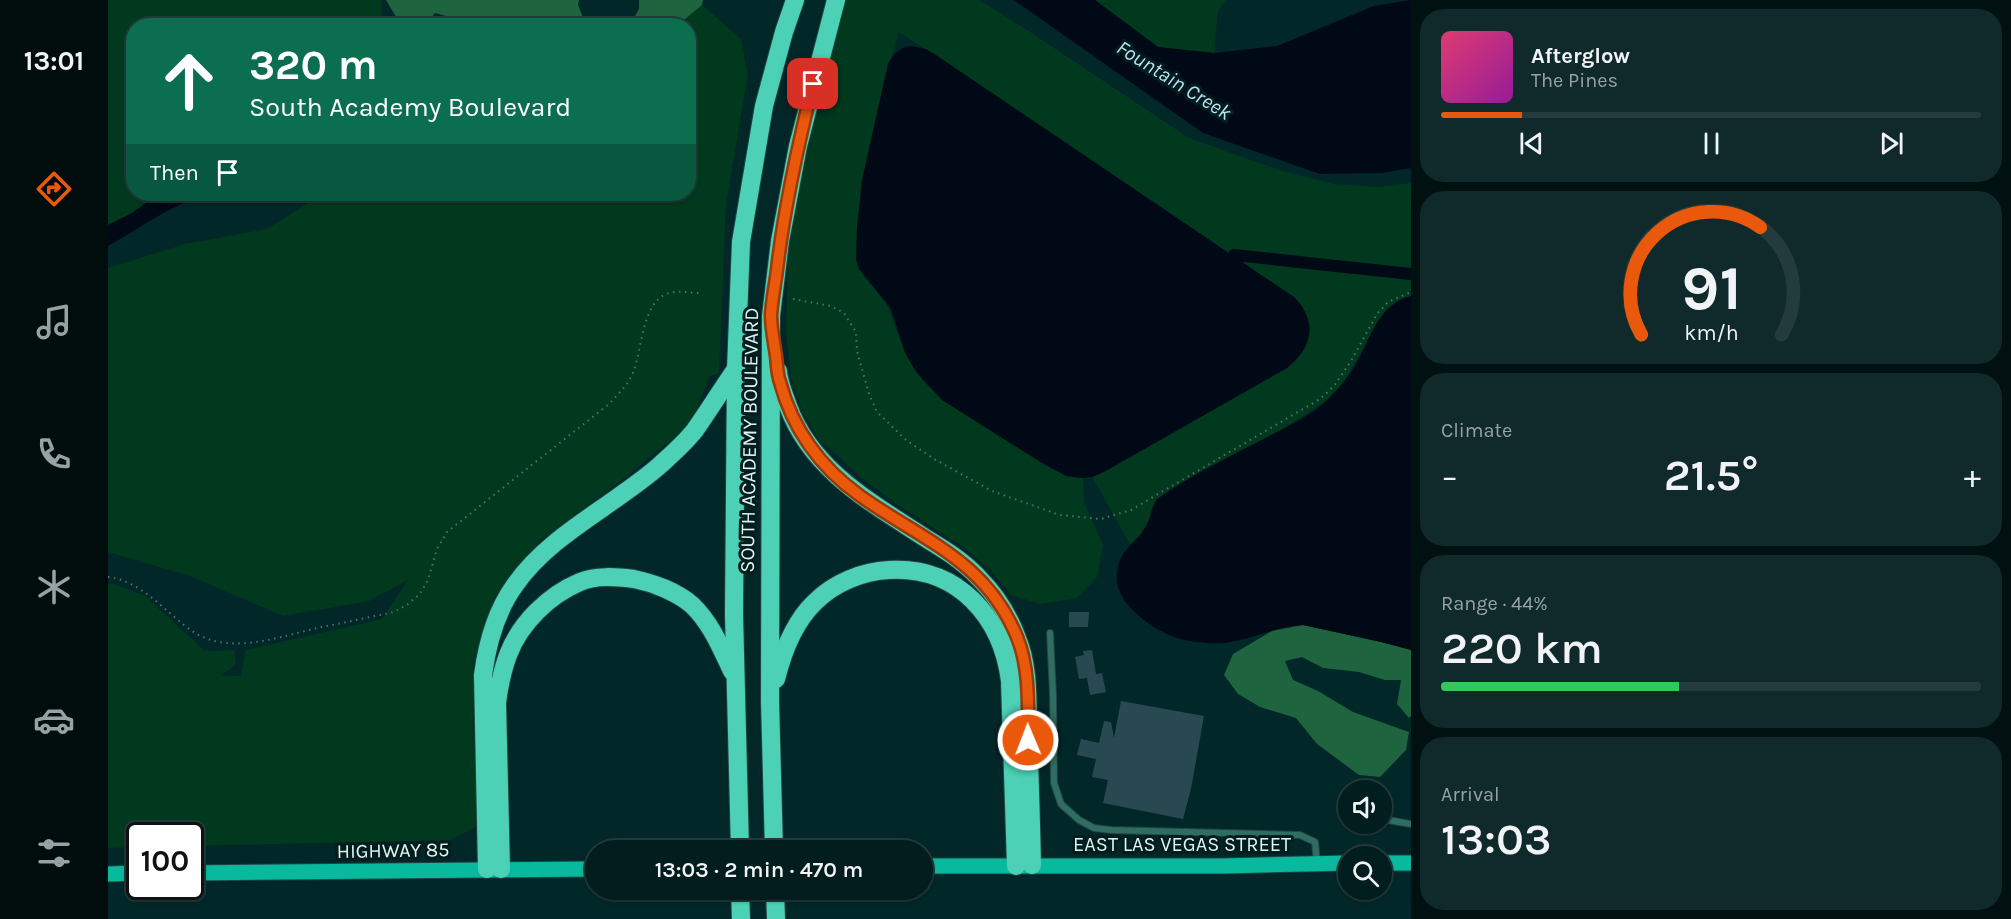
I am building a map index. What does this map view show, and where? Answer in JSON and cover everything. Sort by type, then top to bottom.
[{"type":"highway","name":"SOUTH ACADEMY BOULEVARD","points":[[740,840],[734,614],[736,369],[741,242],[764,106],[795,0]]},
{"type":"highway","name":"SOUTH ACADEMY BOULEVARD","points":[[774,840],[770,701],[771,316],[780,241],[798,146],[836,0]]},
{"type":"highway","points":[[771,316],[779,381],[794,420],[807,444],[830,470],[859,495],[954,556],[977,575],[992,592],[1017,638],[1027,680],[1024,865]]},
{"type":"highway","points":[[494,869],[483,675],[486,652],[503,606],[514,586],[533,563],[569,532],[657,467],[694,431],[736,369]]},
{"type":"highway","points":[[770,701],[788,642],[815,602],[836,586],[875,571],[899,569],[922,571],[945,579],[963,591],[992,625],[1007,661],[1024,865]]},
{"type":"highway","points":[[494,869],[497,704],[500,681],[508,654],[516,639],[535,613],[559,594],[581,581],[615,576],[644,581],[672,592],[691,605],[709,625],[736,678]]},
{"type":"highway","points":[[740,900],[741,919]]},
{"type":"highway","points":[[775,900],[776,919]]},
{"type":"main road","name":"EAST LAS VEGAS STREET","points":[[1024,865],[1223,866],[1338,863]]},
{"type":"main road","points":[[1392,863],[1411,863]]},
{"type":"main road","points":[[933,866],[1024,865]]},
{"type":"main road","name":"HIGHWAY 85","points":[[204,873],[585,869]]},
{"type":"main road","points":[[108,874],[126,873]]},
{"type":"lane","points":[[1050,633],[1054,783],[1061,804],[1070,812],[1094,828],[1111,830],[1300,835],[1316,842],[1317,863]]},
{"type":"lane","points":[[1392,821],[1411,824]]},
{"type":"path","points":[[108,577],[137,588],[194,633],[208,639],[228,643],[254,642],[394,612],[420,594],[428,580],[437,549],[447,532],[609,404],[626,386],[633,371],[651,306],[661,297],[673,292],[699,293]]},
{"type":"path","points":[[793,299],[831,306],[844,313],[856,332],[860,362],[877,412],[906,440],[934,459],[992,490],[1060,515],[1101,519],[1131,510],[1320,399],[1334,386],[1382,308],[1388,302],[1411,292]]},
{"type":"green space","points":[[108,0],[382,0],[382,18],[126,18],[126,201],[156,201],[108,225]]},
{"type":"green space","points":[[386,0],[579,0],[578,5],[583,18],[454,18],[435,13],[431,18],[397,18]]},
{"type":"green space","points":[[639,0],[703,0],[702,5],[686,18],[634,18],[639,9]]},
{"type":"green space","points":[[845,0],[979,0],[1189,138],[1282,171],[1334,184],[1379,187],[1411,183],[1411,297],[1384,313],[1344,382],[1328,399],[1150,518],[1139,536],[1130,544],[1092,477],[1287,368],[1040,126],[899,32],[888,64],[863,275],[886,302],[905,353],[929,387],[973,419],[1042,463],[1066,476],[1083,478],[1084,502],[1103,545],[1097,577],[1077,598],[1040,604],[1011,595],[990,569],[959,544],[898,505],[861,477],[818,438],[802,411],[791,376],[786,333],[788,253],[804,142]]},
{"type":"green space","points":[[1095,0],[1226,0],[1218,11],[1214,53],[1158,47]]},
{"type":"green space","points":[[702,5],[741,39],[748,75],[726,204],[719,374],[709,376],[692,423],[622,480],[540,541],[495,596],[473,666],[473,729],[479,825],[451,840],[204,846],[204,822],[126,822],[126,847],[108,848],[108,583],[145,596],[205,651],[234,650],[236,665],[220,676],[241,676],[246,650],[382,619],[408,580],[369,601],[283,616],[190,576],[108,552],[108,268],[185,244],[267,229],[312,201],[696,201],[696,18],[686,18]]},
{"type":"green space","points":[[1303,625],[1411,650],[1411,716],[1409,718],[1397,704],[1401,680],[1385,680],[1359,672],[1323,668],[1302,657],[1285,661],[1293,680],[1318,691],[1353,712],[1409,732],[1406,750],[1380,777],[1359,775],[1317,744],[1296,718],[1260,707],[1238,694],[1224,675],[1233,654],[1272,631]]},
{"type":"water","name":"Fountain Creek","points":[[1014,0],[1095,0],[1158,47],[1214,53],[1277,46],[1374,6],[1411,0],[1411,168],[1382,173],[1320,174],[1203,133]]},
{"type":"water","points":[[911,46],[933,53],[1294,297],[1307,315],[1309,325],[1307,343],[1296,360],[1287,368],[1092,477],[1066,476],[942,400],[917,373],[905,353],[891,309],[859,269],[856,259],[862,180],[888,64],[897,52]]},
{"type":"water","points":[[148,201],[190,201],[158,216],[108,246],[108,225],[132,213]]},
{"type":"water","points":[[1411,296],[1411,650],[1303,625],[1233,641],[1198,642],[1180,639],[1146,622],[1122,597],[1117,578],[1123,555],[1147,524],[1157,499],[1198,473],[1317,409],[1350,373],[1383,314],[1400,300]]},
{"type":"building","points":[[1069,612],[1089,612],[1088,627],[1069,627]]},
{"type":"building","points":[[1092,650],[1096,674],[1102,673],[1106,692],[1090,695],[1087,678],[1079,679],[1075,657],[1084,655],[1083,651]]},
{"type":"building","points":[[1121,701],[1204,716],[1191,789],[1183,819],[1103,803],[1108,780],[1092,777],[1096,759],[1077,755],[1081,739],[1099,743],[1104,721],[1111,722],[1114,738]]},
{"type":"waterway","points":[[1234,255],[1411,274]]},
{"type":"route","points":[[813,84],[798,146],[780,241],[771,316],[779,381],[794,420],[807,444],[843,482],[859,495],[954,556],[977,575],[992,592],[1017,638],[1023,658],[1027,680],[1028,740]]}]
